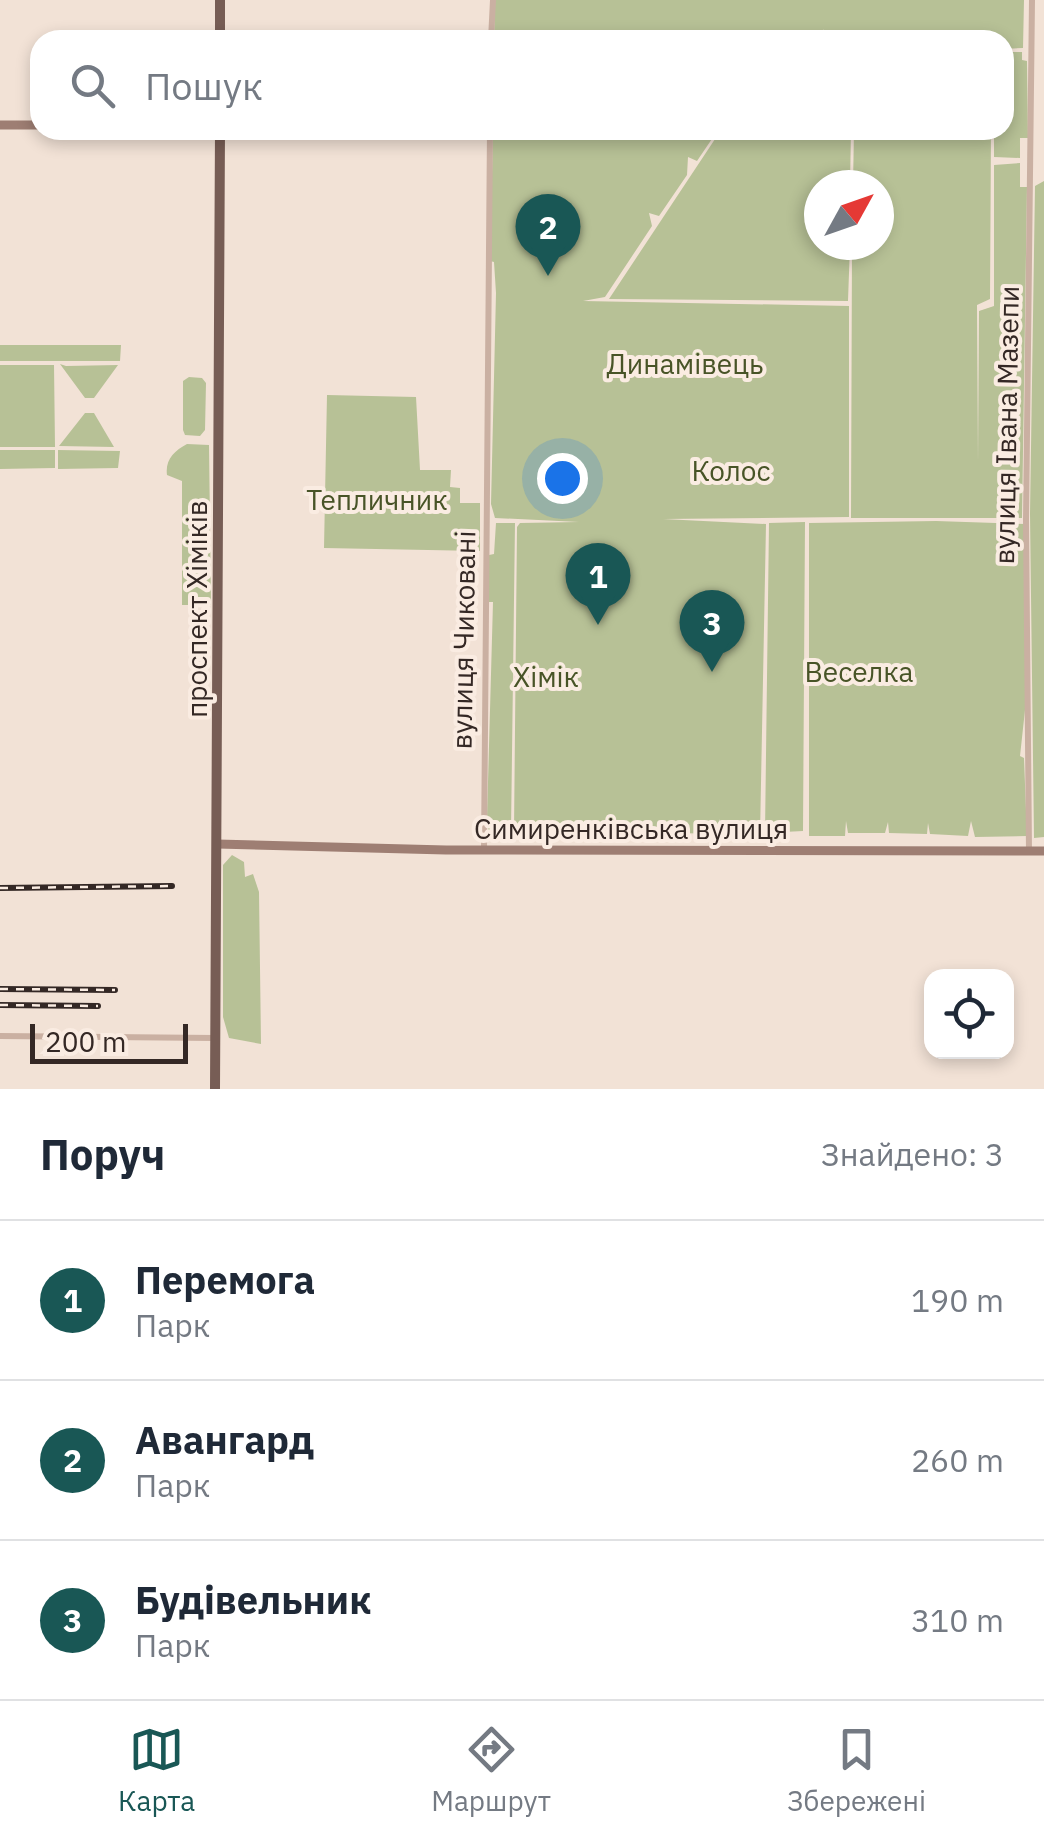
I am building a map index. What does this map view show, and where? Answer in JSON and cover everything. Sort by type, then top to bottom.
[{"type":"main road","points":[[220,0],[220,30]]},
{"type":"main road","points":[[0,125],[30,125]]},
{"type":"main road","name":"проспект Хіміків","points":[[216,1089],[220,140]]},
{"type":"main road","name":"Симиренківська вулиця","points":[[217,844],[484,850],[1044,851]]},
{"type":"street","points":[[492,30],[493,0]]},
{"type":"street","name":"вулиця Івана Мазепи","points":[[1029,851],[1026,520],[1032,0]]},
{"type":"street","name":"вулиця Чиковані","points":[[484,850],[490,140]]},
{"type":"street","points":[[0,1036],[216,1038]]},
{"type":"green space","points":[[495,0],[1024,0],[1023,48],[1014,48],[1014,30],[494,30]]},
{"type":"green space","points":[[1014,52],[1022,52],[1022,60],[1027,61],[1028,138],[1020,138],[1020,158],[994,157],[994,140],[1014,140]]},
{"type":"green space","points":[[493,140],[711,140],[697,161],[688,157],[687,175],[659,216],[649,213],[652,226],[605,297],[583,301],[849,306],[849,517],[663,519],[766,524],[760,835],[720,835],[720,819],[716,834],[679,833],[677,823],[675,831],[638,831],[637,821],[636,831],[596,831],[595,820],[594,831],[555,831],[553,821],[551,831],[514,831],[517,527],[520,523],[579,522],[495,518],[491,504],[496,293],[494,262],[490,261]]},
{"type":"green space","points":[[714,140],[851,140],[850,170],[804,170],[804,260],[849,260],[848,301],[609,299]]},
{"type":"green space","points":[[854,140],[991,140],[990,299],[977,305],[978,463],[979,311],[994,306],[994,165],[1020,163],[1020,187],[1027,187],[1022,518],[851,518],[852,260],[894,260],[894,170],[853,170]]},
{"type":"green space","points":[[1044,181],[1044,837],[1034,838],[1030,514],[1035,186]]},
{"type":"green space","points":[[0,345],[121,345],[120,361],[0,361]]},
{"type":"green space","points":[[60,364],[118,365],[94,398],[85,398]]},
{"type":"green space","points":[[0,365],[54,365],[55,447],[0,447]]},
{"type":"green space","points":[[189,377],[202,378],[206,383],[205,430],[200,436],[185,435],[183,430],[183,381]]},
{"type":"green space","name":"Тепличник","points":[[327,395],[416,397],[420,470],[451,470],[450,487],[460,488],[460,503],[480,503],[480,551],[324,548]]},
{"type":"green space","points":[[85,413],[94,413],[114,447],[59,446]]},
{"type":"green space","points":[[187,444],[209,445],[211,605],[182,605],[182,481],[167,475],[167,465],[171,456]]},
{"type":"green space","points":[[0,450],[55,450],[55,468],[0,469]]},
{"type":"green space","points":[[58,450],[120,451],[118,468],[58,469]]},
{"type":"green space","points":[[805,522],[803,831],[765,833],[769,523]]},
{"type":"green space","name":"Хімік","points":[[496,523],[515,523],[511,831],[488,831],[487,818],[493,602],[489,602],[489,555],[494,554]]},
{"type":"green space","name":"Веселка","points":[[809,523],[1025,524],[1025,710],[1020,756],[1024,758],[1027,836],[975,837],[971,821],[968,836],[930,834],[928,823],[927,834],[889,833],[888,822],[885,833],[848,833],[846,821],[845,836],[809,836]]},
{"type":"green space","points":[[232,855],[244,862],[245,877],[253,874],[259,892],[261,1044],[229,1038],[223,1017],[223,865]]},
{"type":"railway","points":[[0,888],[172,886]]},
{"type":"railway","points":[[0,989],[115,990]]},
{"type":"railway","points":[[0,1005],[98,1006]]},
{"type":"place","name":"Авангард","points":[[548,276]]},
{"type":"place","name":"Перемога","points":[[598,625]]},
{"type":"place","name":"Будівельник","points":[[712,672]]},
{"type":"park label","name":"Динамівець","points":[[685,363]]},
{"type":"park label","name":"Колос","points":[[731,470]]}]
